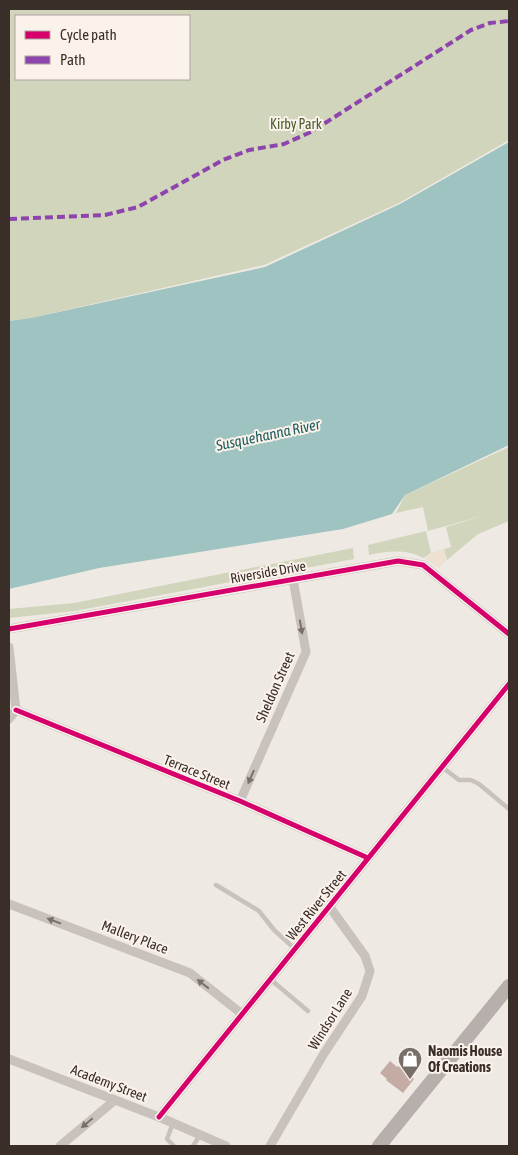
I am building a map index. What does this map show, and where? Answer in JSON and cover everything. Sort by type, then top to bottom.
[{"type":"main road","points":[[379,1146],[509,986]]},
{"type":"street","name":"Riverside Drive","points":[[9,628],[398,560],[423,565],[509,634]]},
{"type":"street","name":"Sheldon Street","points":[[240,801],[306,652],[293,579]]},
{"type":"street","points":[[9,647],[16,710],[9,719]]},
{"type":"street","name":"West River Street","points":[[159,1117],[509,684]]},
{"type":"street","name":"Terrace Street","points":[[16,710],[240,801],[368,858]]},
{"type":"street","name":"Mallery Place","points":[[9,904],[190,973],[242,1014]]},
{"type":"street","name":"Windsor Lane","points":[[270,1146],[323,1056],[362,996],[370,971],[365,956],[329,906]]},
{"type":"street","name":"Academy Street","points":[[9,1059],[159,1117],[226,1146]]},
{"type":"street","points":[[60,1146],[115,1100]]},
{"type":"lane","points":[[442,767],[459,780],[471,780],[479,784],[509,809]]},
{"type":"lane","points":[[216,885],[259,910],[274,930],[294,949]]},
{"type":"lane","points":[[270,979],[308,1011]]},
{"type":"lane","points":[[173,1123],[167,1140],[174,1146]]},
{"type":"lane","points":[[193,1146],[200,1135]]},
{"type":"green space","name":"Kirby Park","points":[[9,9],[509,9],[509,140],[399,203],[264,265],[31,318],[9,321]]},
{"type":"green space","points":[[509,447],[509,521],[478,534],[447,560],[444,549],[451,547],[446,527],[485,515],[428,531],[423,507],[396,513],[405,495]]},
{"type":"green space","points":[[426,531],[431,553],[423,558],[410,553],[397,552],[369,555],[368,545]]},
{"type":"green space","points":[[353,548],[354,559],[75,611],[9,618],[9,609],[74,603]]},
{"type":"shaded area","points":[[444,549],[447,560],[439,568],[424,558],[431,553]]},
{"type":"water","name":"Susquehanna River","points":[[509,142],[509,445],[405,495],[392,514],[343,529],[99,568],[9,589],[9,321],[31,318],[265,267],[400,204]]},
{"type":"building","points":[[390,1061],[414,1079],[403,1093],[380,1073]]},
{"type":"marked path","points":[[9,219],[105,215],[138,207],[223,160],[249,150],[284,144],[311,132],[471,30],[490,23],[509,21]]},
{"type":"cycle path","points":[[9,629],[398,561],[423,565],[509,634]]},
{"type":"cycle path","points":[[159,1117],[509,684]]},
{"type":"cycle path","points":[[16,710],[240,801],[368,858]]},
{"type":"place","name":"Naomis House Of Creations","points":[[410,1080]]}]
